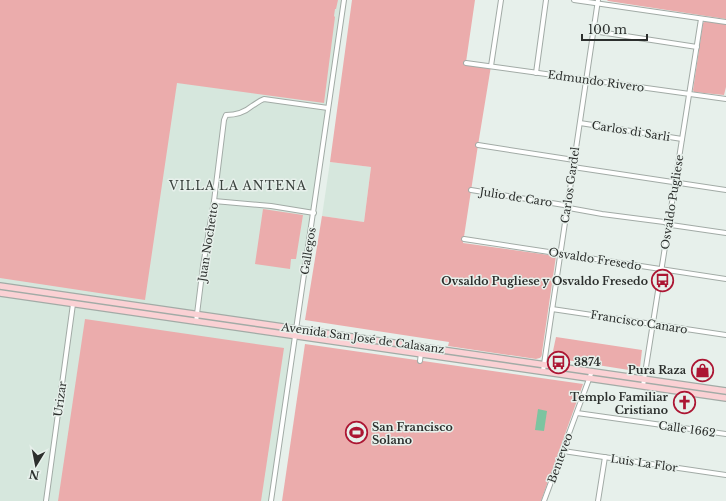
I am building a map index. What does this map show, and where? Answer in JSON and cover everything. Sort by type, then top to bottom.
[{"type":"main road","name":"Avenida San José de Calasanz","points":[[0,286],[726,391]]},
{"type":"main road","name":"Avenida San José de Calasanz","points":[[0,293],[726,398]]},
{"type":"main road","name":"Urizar","points":[[73,304],[74,296]]},
{"type":"street","name":"Gallegos","points":[[271,501],[344,0]]},
{"type":"street","points":[[491,66],[501,0]]},
{"type":"street","points":[[536,72],[546,0]]},
{"type":"street","points":[[574,0],[598,2],[726,22]]},
{"type":"street","name":"Carlos Gardel","points":[[543,371],[598,2]]},
{"type":"street","name":"Osvaldo Pugliese","points":[[643,386],[662,269],[674,181],[701,19]]},
{"type":"street","points":[[593,32],[697,47]]},
{"type":"street","name":"Edmundo Rivero","points":[[466,63],[726,99]]},
{"type":"street","name":"Juan Nochetto","points":[[196,322],[205,252],[214,201],[224,120],[226,115],[233,115],[248,110],[264,99],[328,108]]},
{"type":"street","name":"Carlos di Sarli","points":[[580,123],[682,139]]},
{"type":"street","points":[[478,145],[574,160]]},
{"type":"street","points":[[573,167],[726,190]]},
{"type":"street","name":"Julio de Caro","points":[[471,190],[564,205],[567,207],[602,214],[664,222],[668,224],[726,233]]},
{"type":"street","points":[[214,201],[271,206],[314,212]]},
{"type":"street","name":"Osvaldo Fresedo","points":[[464,239],[726,279]]},
{"type":"street","name":"Urizar","points":[[46,501],[73,304]]},
{"type":"street","name":"Francisco Canaro","points":[[552,309],[726,335]]},
{"type":"street","points":[[420,361],[421,353]]},
{"type":"street","name":"Benteveo","points":[[544,501],[592,371]]},
{"type":"street","name":"Calle 1662","points":[[577,413],[726,434]]},
{"type":"street","name":"Luis La Flor","points":[[563,451],[726,475]]},
{"type":"street","points":[[598,501],[605,457]]},
{"type":"shaded area","points":[[0,0],[344,0],[271,501],[0,501]]},
{"type":"shaded area","points":[[0,0],[338,0],[334,16],[324,103],[177,83],[145,300],[0,278]]},
{"type":"shaded area","points":[[352,0],[475,0],[466,62],[491,66],[463,243],[556,256],[542,355],[540,358],[536,359],[448,346],[449,342],[305,320],[322,216],[364,222],[371,167],[330,162]]},
{"type":"shaded area","points":[[607,0],[726,0],[726,19],[608,1]]},
{"type":"shaded area","points":[[706,21],[726,24],[726,87],[724,95],[694,92],[693,90],[703,23]]},
{"type":"shaded area","points":[[330,162],[371,167],[364,222],[322,216]]},
{"type":"shaded area","points":[[263,209],[303,215],[296,259],[291,259],[290,269],[255,264]]},
{"type":"shaded area","points":[[85,319],[284,348],[261,501],[58,501]]},
{"type":"shaded area","points":[[556,337],[642,350],[640,367],[635,371],[560,359],[553,351]]},
{"type":"shaded area","points":[[305,344],[583,384],[541,501],[282,501]]},
{"type":"shaded area","points":[[538,409],[547,411],[544,431],[535,430]]},
{"type":"place","name":"Ovsaldo Pugliese y Osvaldo Fresedo","points":[[663,281]]},
{"type":"place","name":"3874","points":[[558,362]]},
{"type":"place","name":"Pura Raza","points":[[702,370]]},
{"type":"place","name":"Templo Familiar Cristiano","points":[[684,403]]},
{"type":"place","name":"San Francisco Solano","points":[[356,433]]},
{"type":"district","name":"VILLA LA ANTENA","points":[[238,185]]}]
